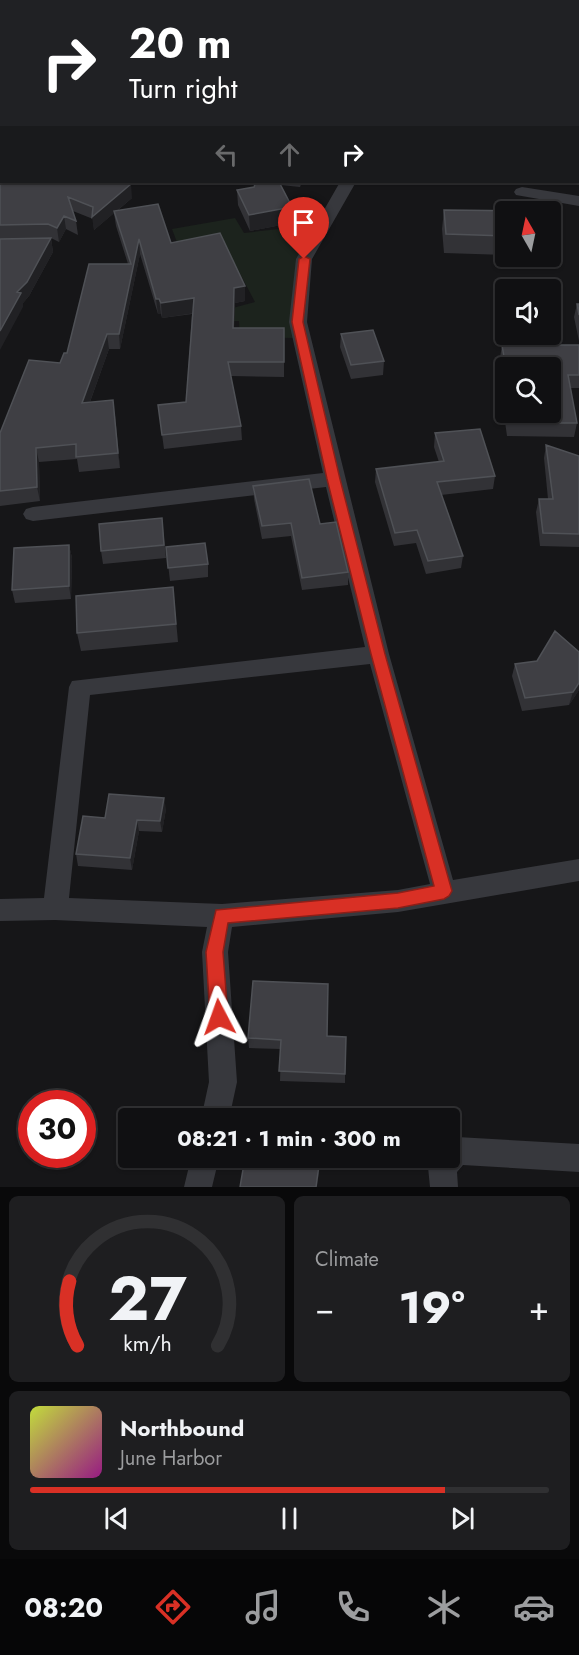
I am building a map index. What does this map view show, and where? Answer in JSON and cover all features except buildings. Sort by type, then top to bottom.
[{"type":"street","points":[[347,183],[304,259],[298,322],[378,654],[444,891]]},
{"type":"street","points":[[522,192],[579,201]]},
{"type":"street","points":[[33,513],[334,479]]},
{"type":"street","points":[[55,909],[80,687],[378,654]]},
{"type":"street","points":[[0,910],[55,909],[222,916],[398,901],[444,891],[579,870]]},
{"type":"street","points":[[217,1108],[224,1082],[215,952],[222,916]]},
{"type":"street","points":[[444,1187],[442,1167],[457,1150],[579,1158]]},
{"type":"street","points":[[198,1187],[203,1168]]},
{"type":"shaded area","points":[[235,218],[244,233],[297,227],[310,235],[294,338],[240,337],[239,321],[213,321],[214,313],[255,302],[226,247],[181,253],[172,229]]},
{"type":"route","points":[[219,1017],[215,952],[222,916],[398,901],[444,891],[378,654],[298,322],[304,259]]}]
